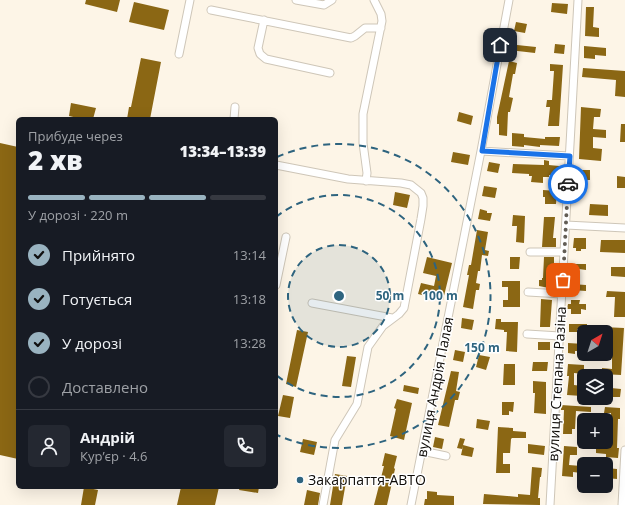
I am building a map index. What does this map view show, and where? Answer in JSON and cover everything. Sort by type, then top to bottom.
[{"type":"street","points":[[179,54],[190,0]]},
{"type":"street","points":[[296,0],[324,5],[332,0]]},
{"type":"street","points":[[366,181],[363,142],[363,114],[382,17],[374,0]]},
{"type":"street","name":"вулиця Андрія Палая","points":[[411,505],[482,151],[509,0]]},
{"type":"street","name":"вулиця Степана Разіна","points":[[550,505],[578,0]]},
{"type":"street","points":[[211,10],[351,38],[366,28],[381,28]]},
{"type":"street","points":[[264,20],[258,48],[260,54],[266,59],[330,74]]},
{"type":"street","points":[[234,117],[235,107]]},
{"type":"street","points":[[482,151],[570,156]]},
{"type":"street","points":[[278,165],[348,179],[411,185],[421,193],[423,198],[421,219],[407,296],[402,312],[383,326],[368,347],[357,404],[335,440],[323,505]]},
{"type":"street","points":[[566,225],[625,228]]},
{"type":"street","points":[[278,275],[286,237]]},
{"type":"street","points":[[530,252],[564,252]]},
{"type":"street","points":[[528,292],[562,294]]},
{"type":"street","points":[[312,303],[392,318]]},
{"type":"street","points":[[527,334],[560,336]]},
{"type":"street","points":[[622,505],[625,450]]},
{"type":"street","points":[[422,451],[446,456]]},
{"type":"building","points":[[86,0],[120,0],[117,12],[85,4]]},
{"type":"building","points":[[134,2],[169,10],[164,30],[129,22]]},
{"type":"building","points":[[552,3],[568,4],[567,14],[551,12]]},
{"type":"building","points":[[586,7],[594,7],[593,27],[599,28],[599,37],[585,36]]},
{"type":"building","points":[[516,22],[527,24],[525,33],[514,31]]},
{"type":"building","points":[[511,42],[517,43],[517,45],[536,47],[535,53],[509,50],[510,49],[505,47],[506,44],[511,44]]},
{"type":"building","points":[[555,44],[565,45],[564,54],[554,53]]},
{"type":"building","points":[[584,46],[606,48],[606,56],[595,55],[595,59],[584,58]]},
{"type":"building","points":[[141,58],[161,62],[150,117],[127,117],[129,107],[131,107]]},
{"type":"building","points":[[509,61],[517,63],[515,74],[513,74],[509,97],[513,98],[510,112],[508,112],[507,136],[499,135],[499,124],[497,124],[497,117]]},
{"type":"building","points":[[550,64],[563,65],[559,126],[548,126],[550,107],[546,107],[547,100],[552,100],[554,71],[550,71]]},
{"type":"building","points":[[583,68],[625,71],[625,97],[615,96],[616,80],[582,77]]},
{"type":"building","points":[[71,103],[96,108],[94,117],[69,116]]},
{"type":"building","points":[[581,107],[601,109],[600,117],[594,117],[593,129],[606,130],[606,138],[593,137],[593,148],[602,149],[601,161],[579,159]]},
{"type":"building","points":[[459,112],[473,116],[471,125],[457,121]]},
{"type":"building","points":[[621,124],[625,124],[625,142],[620,142]]},
{"type":"building","points":[[512,133],[524,134],[524,137],[545,139],[545,137],[560,137],[559,146],[512,146]]},
{"type":"building","points":[[0,143],[16,147],[16,459],[0,455]]},
{"type":"building","points":[[453,152],[470,155],[468,165],[451,162]]},
{"type":"building","points":[[544,160],[549,161],[549,165],[559,166],[559,176],[549,175],[549,177],[543,177],[543,183],[531,182],[532,176],[529,176],[529,174],[512,173],[513,164],[544,165]]},
{"type":"building","points":[[489,162],[500,164],[498,173],[487,171]]},
{"type":"building","points":[[579,170],[590,170],[590,180],[579,180]]},
{"type":"building","points":[[617,176],[625,177],[625,188],[617,188]]},
{"type":"building","points":[[484,186],[497,188],[495,198],[482,196]]},
{"type":"building","points":[[543,190],[557,191],[556,204],[545,204]]},
{"type":"building","points":[[395,192],[410,195],[407,208],[393,205]]},
{"type":"building","points":[[590,204],[608,205],[608,216],[589,215]]},
{"type":"building","points":[[480,209],[487,211],[487,213],[492,213],[490,221],[478,219]]},
{"type":"building","points":[[513,215],[525,216],[524,243],[516,242],[517,226],[512,226]]},
{"type":"building","points":[[544,217],[555,217],[553,238],[556,238],[556,247],[542,247]]},
{"type":"building","points":[[477,230],[488,232],[485,250],[489,251],[488,256],[482,255],[480,271],[478,271],[476,283],[480,284],[479,290],[476,290],[473,309],[463,307],[469,275],[467,275],[469,265],[471,265]]},
{"type":"building","points":[[574,238],[586,238],[586,249],[576,251],[576,248],[573,248]]},
{"type":"building","points":[[601,240],[625,240],[625,253],[600,252]]},
{"type":"building","points":[[427,257],[452,263],[443,300],[418,294],[421,283],[434,286],[436,276],[423,273]]},
{"type":"building","points":[[510,257],[520,257],[519,269],[510,269]]},
{"type":"building","points":[[544,257],[554,257],[554,289],[539,286],[539,280],[542,280],[543,278]]},
{"type":"building","points":[[572,264],[586,264],[586,270],[579,269],[579,274],[572,274]]},
{"type":"building","points":[[611,267],[625,267],[625,277],[611,276]]},
{"type":"building","points":[[502,281],[520,281],[520,307],[503,307],[503,300],[508,300],[508,287],[502,287]]},
{"type":"building","points":[[571,284],[586,285],[586,291],[571,290]]},
{"type":"building","points":[[607,291],[625,292],[625,317],[614,317],[615,297],[606,297]]},
{"type":"building","points":[[541,299],[552,300],[550,327],[540,327]]},
{"type":"building","points":[[571,300],[580,300],[579,304],[586,304],[586,310],[581,309],[581,314],[571,314],[571,309],[567,309],[568,304],[571,304]]},
{"type":"building","points":[[462,318],[474,320],[472,330],[461,328]]},
{"type":"building","points":[[496,319],[501,319],[501,322],[518,322],[517,352],[506,351],[507,332],[504,332],[504,330],[495,329]]},
{"type":"building","points":[[569,324],[587,324],[577,325],[577,332],[569,332]]},
{"type":"building","points":[[613,327],[624,328],[621,375],[613,375]]},
{"type":"building","points":[[297,330],[308,332],[296,387],[286,384]]},
{"type":"building","points":[[538,342],[550,342],[550,350],[538,350]]},
{"type":"building","points":[[568,343],[577,344],[577,351],[575,351],[575,354],[568,353]]},
{"type":"building","points":[[455,350],[465,352],[463,362],[453,360]]},
{"type":"building","points":[[479,355],[490,357],[486,370],[476,367]]},
{"type":"building","points":[[347,356],[356,357],[351,387],[342,386]]},
{"type":"building","points":[[533,362],[548,362],[547,371],[532,371]]},
{"type":"building","points":[[504,364],[515,364],[515,385],[503,385]]},
{"type":"building","points":[[568,364],[584,365],[584,369],[577,369],[577,373],[574,373],[574,385],[577,385],[577,396],[567,395],[569,376],[567,376]]},
{"type":"building","points":[[451,371],[459,372],[456,391],[460,392],[458,400],[455,400],[449,427],[438,425]]},
{"type":"building","points":[[533,381],[546,382],[546,414],[534,413],[535,393],[533,393]]},
{"type":"building","points":[[404,385],[419,388],[418,394],[403,391]]},
{"type":"building","points":[[613,388],[621,389],[620,397],[613,397]]},
{"type":"building","points":[[283,395],[294,397],[290,418],[278,416]]},
{"type":"building","points":[[397,399],[412,403],[404,440],[390,436],[396,409],[394,408]]},
{"type":"building","points":[[502,402],[514,402],[513,412],[509,411],[509,415],[502,415]]},
{"type":"building","points":[[561,405],[591,407],[591,412],[576,411],[575,429],[572,429],[572,434],[563,434],[564,410],[561,410]]},
{"type":"building","points":[[605,407],[620,408],[620,419],[618,419],[618,458],[606,457],[606,454],[596,453],[596,449],[613,449],[613,413],[604,413]]},
{"type":"building","points":[[477,419],[490,421],[488,430],[476,428]]},
{"type":"building","points":[[498,427],[513,428],[513,431],[526,432],[526,438],[512,438],[510,453],[503,453],[503,464],[510,464],[510,473],[496,473]]},
{"type":"building","points":[[435,437],[444,439],[442,449],[433,447]]},
{"type":"building","points":[[460,438],[465,439],[463,445],[474,448],[472,457],[461,455],[463,446],[462,449],[457,448]]},
{"type":"building","points":[[303,439],[317,442],[314,455],[300,452]]},
{"type":"building","points":[[528,444],[545,446],[544,455],[528,453]]},
{"type":"building","points":[[564,446],[577,447],[577,455],[570,455],[569,465],[577,466],[577,472],[573,472],[573,477],[562,476]]},
{"type":"building","points":[[385,453],[397,456],[395,469],[387,505],[374,505],[384,466],[382,466]]},
{"type":"building","points":[[532,467],[542,468],[538,498],[540,498],[540,505],[483,504],[484,494],[518,497],[518,494],[530,495]]},
{"type":"building","points":[[613,469],[617,469],[617,479],[613,479]]},
{"type":"building","points":[[335,474],[347,476],[342,505],[330,505]]},
{"type":"building","points":[[84,489],[98,490],[95,505],[81,505]]},
{"type":"building","points":[[181,489],[219,489],[215,505],[177,505]]},
{"type":"building","points":[[239,489],[259,489],[258,493]]},
{"type":"building","points":[[307,490],[320,493],[318,505],[304,505]]},
{"type":"building","points":[[427,491],[437,492],[437,495],[454,496],[454,505],[424,505],[425,499],[427,499]]},
{"type":"way so far","points":[[563,280],[568,184]]},
{"type":"place","name":"Закарпаття-АВТО","points":[[300,480]]},
{"type":"route","points":[[500,45],[482,151],[570,156],[568,184]]}]
